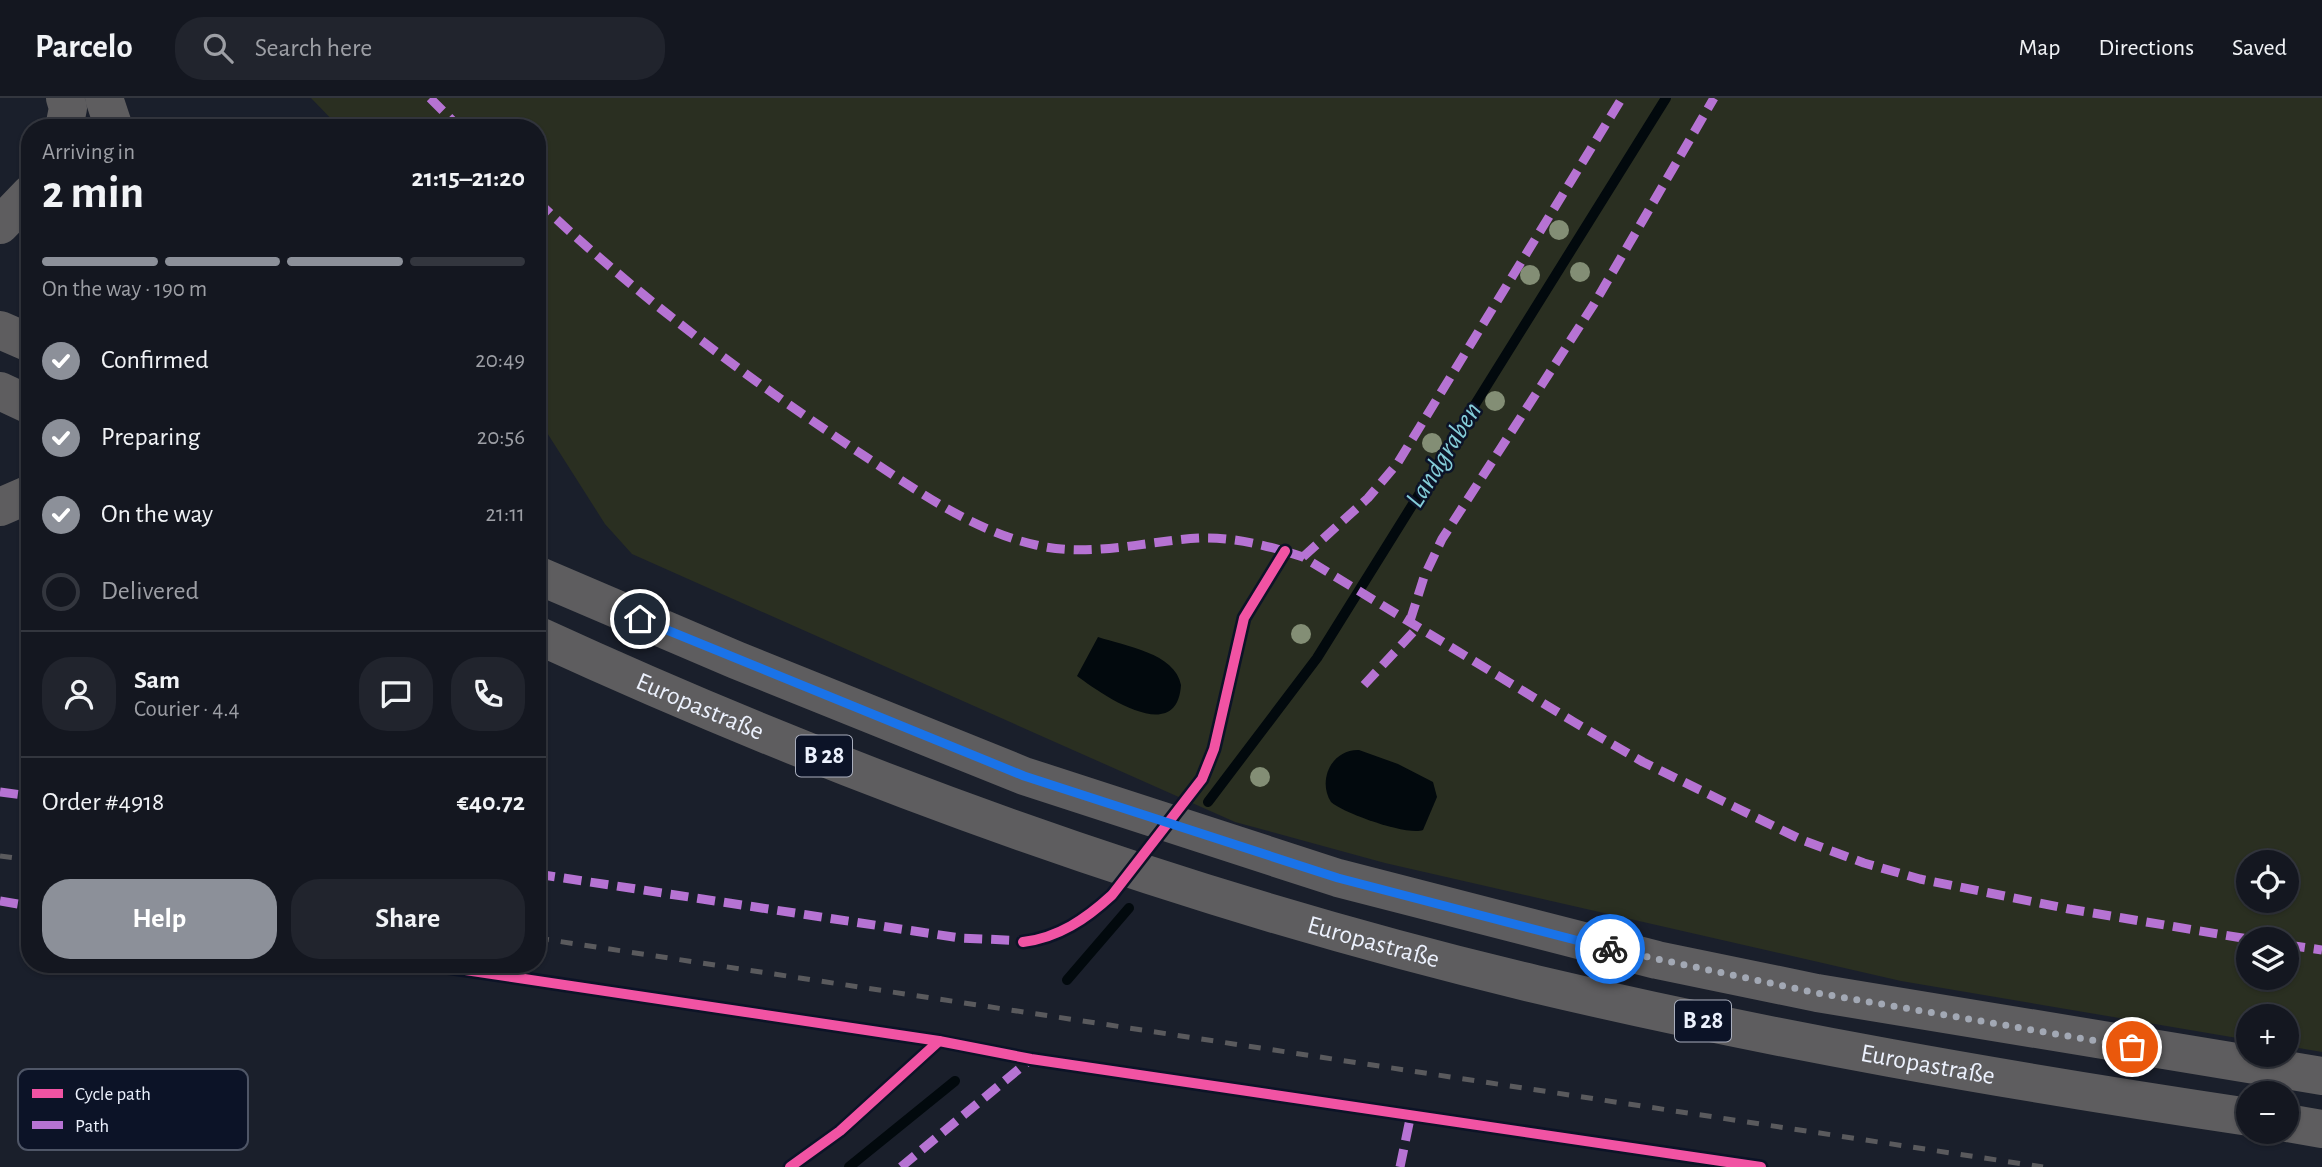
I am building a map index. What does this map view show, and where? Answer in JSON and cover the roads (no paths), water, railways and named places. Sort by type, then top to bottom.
[{"type":"main road","points":[[65,98],[68,108],[66,119]]},
{"type":"main road","points":[[104,98],[111,119]]},
{"type":"main road","points":[[0,225],[21,203]]},
{"type":"main road","points":[[0,330],[21,339]]},
{"type":"main road","points":[[0,391],[21,401]]},
{"type":"main road","points":[[0,508],[21,498]]},
{"type":"main road","name":"Europastraße","points":[[546,578],[736,660],[1012,771],[1338,878],[1657,960],[1977,1022],[2322,1076]]},
{"type":"main road","name":"Europastraße","points":[[546,639],[653,688],[781,740],[1027,832],[1334,931],[1655,1011],[1976,1074],[2236,1115]]},
{"type":"main road","points":[[2299,1125],[2322,1129]]},
{"type":"waterway","name":"Landgraben","points":[[1208,802],[1317,658],[1666,98]]},
{"type":"waterway","name":"Landgraben","points":[[1067,980],[1129,908]]},
{"type":"waterway","name":"Landgraben","points":[[849,1167],[955,1081]]},
{"type":"railway","points":[[0,856],[21,859]]},
{"type":"railway","points":[[546,939],[2043,1167]]}]
